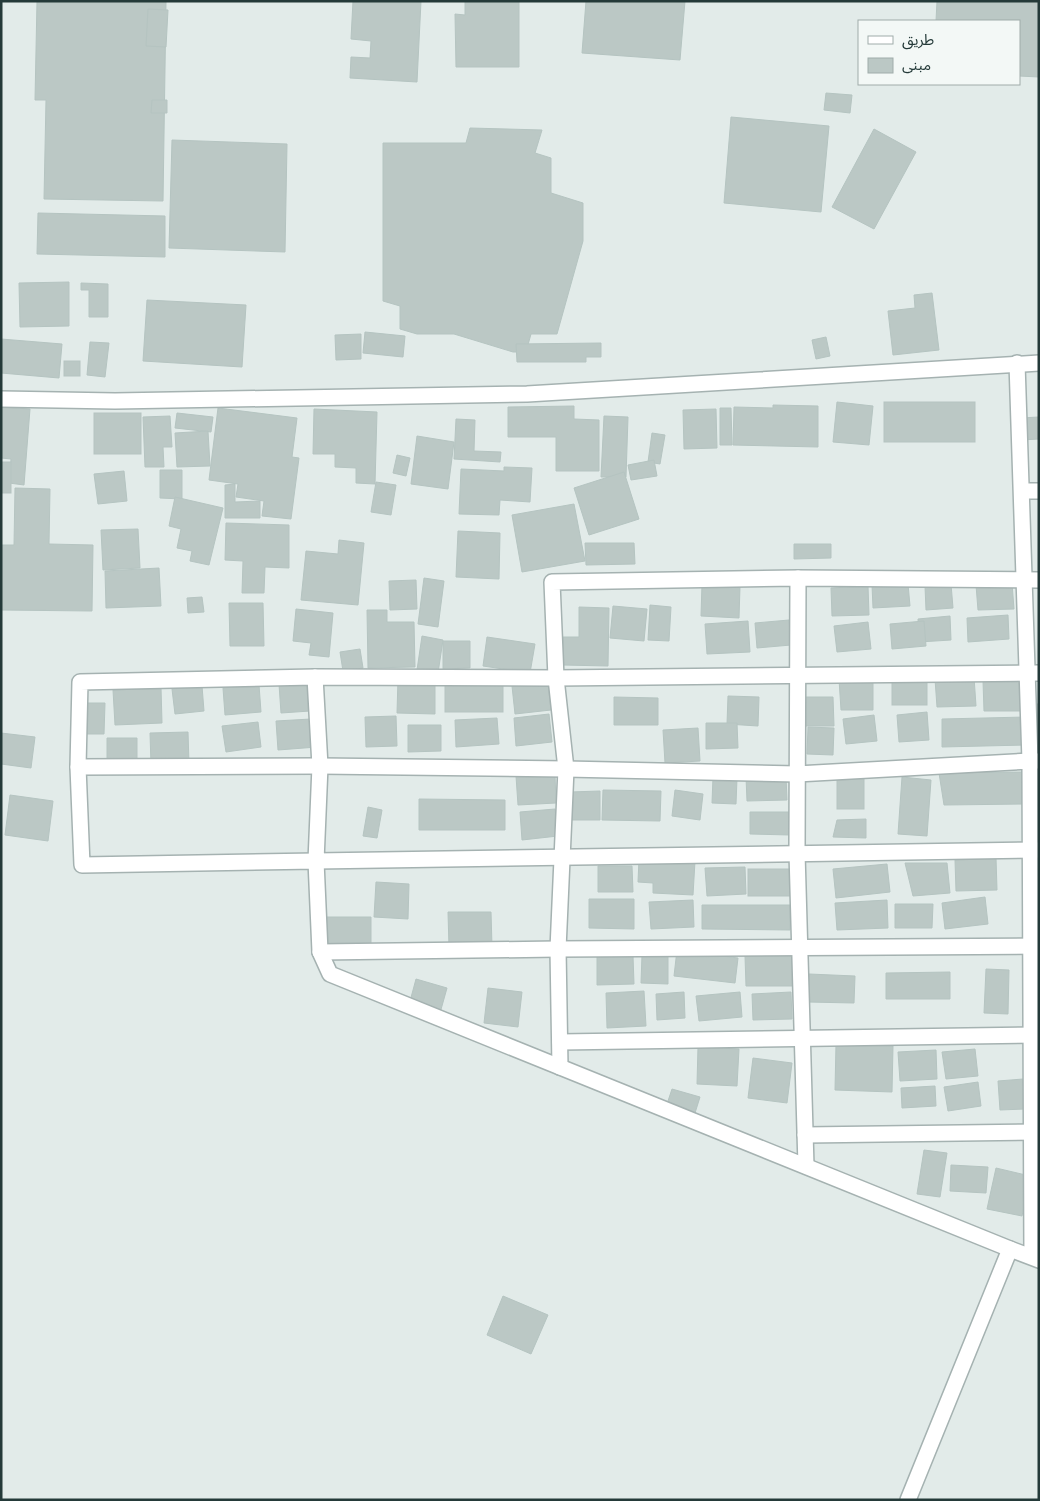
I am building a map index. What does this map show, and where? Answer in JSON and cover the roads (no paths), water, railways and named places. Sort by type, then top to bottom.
[{"type":"street","points":[[1,399],[115,402],[527,394],[1039,363]]},
{"type":"street","points":[[315,677],[320,766],[316,861],[320,952],[330,974],[1035,1259],[1034,673],[1032,580],[1022,491],[1017,364]]},
{"type":"street","points":[[1022,491],[1039,491]]},
{"type":"street","points":[[560,1067],[558,949],[566,769],[556,678],[552,582],[798,578],[1032,580]]},
{"type":"street","points":[[798,578],[796,676],[797,853],[806,1166]]},
{"type":"street","points":[[1034,673],[556,678],[315,677],[80,682],[78,767],[82,865],[1035,850]]},
{"type":"street","points":[[78,767],[320,766],[798,774],[1034,761]]},
{"type":"street","points":[[320,952],[1035,946]]},
{"type":"street","points":[[560,1042],[1035,1035]]},
{"type":"street","points":[[805,1135],[1035,1132]]},
{"type":"street","points":[[908,1500],[1010,1249]]}]
